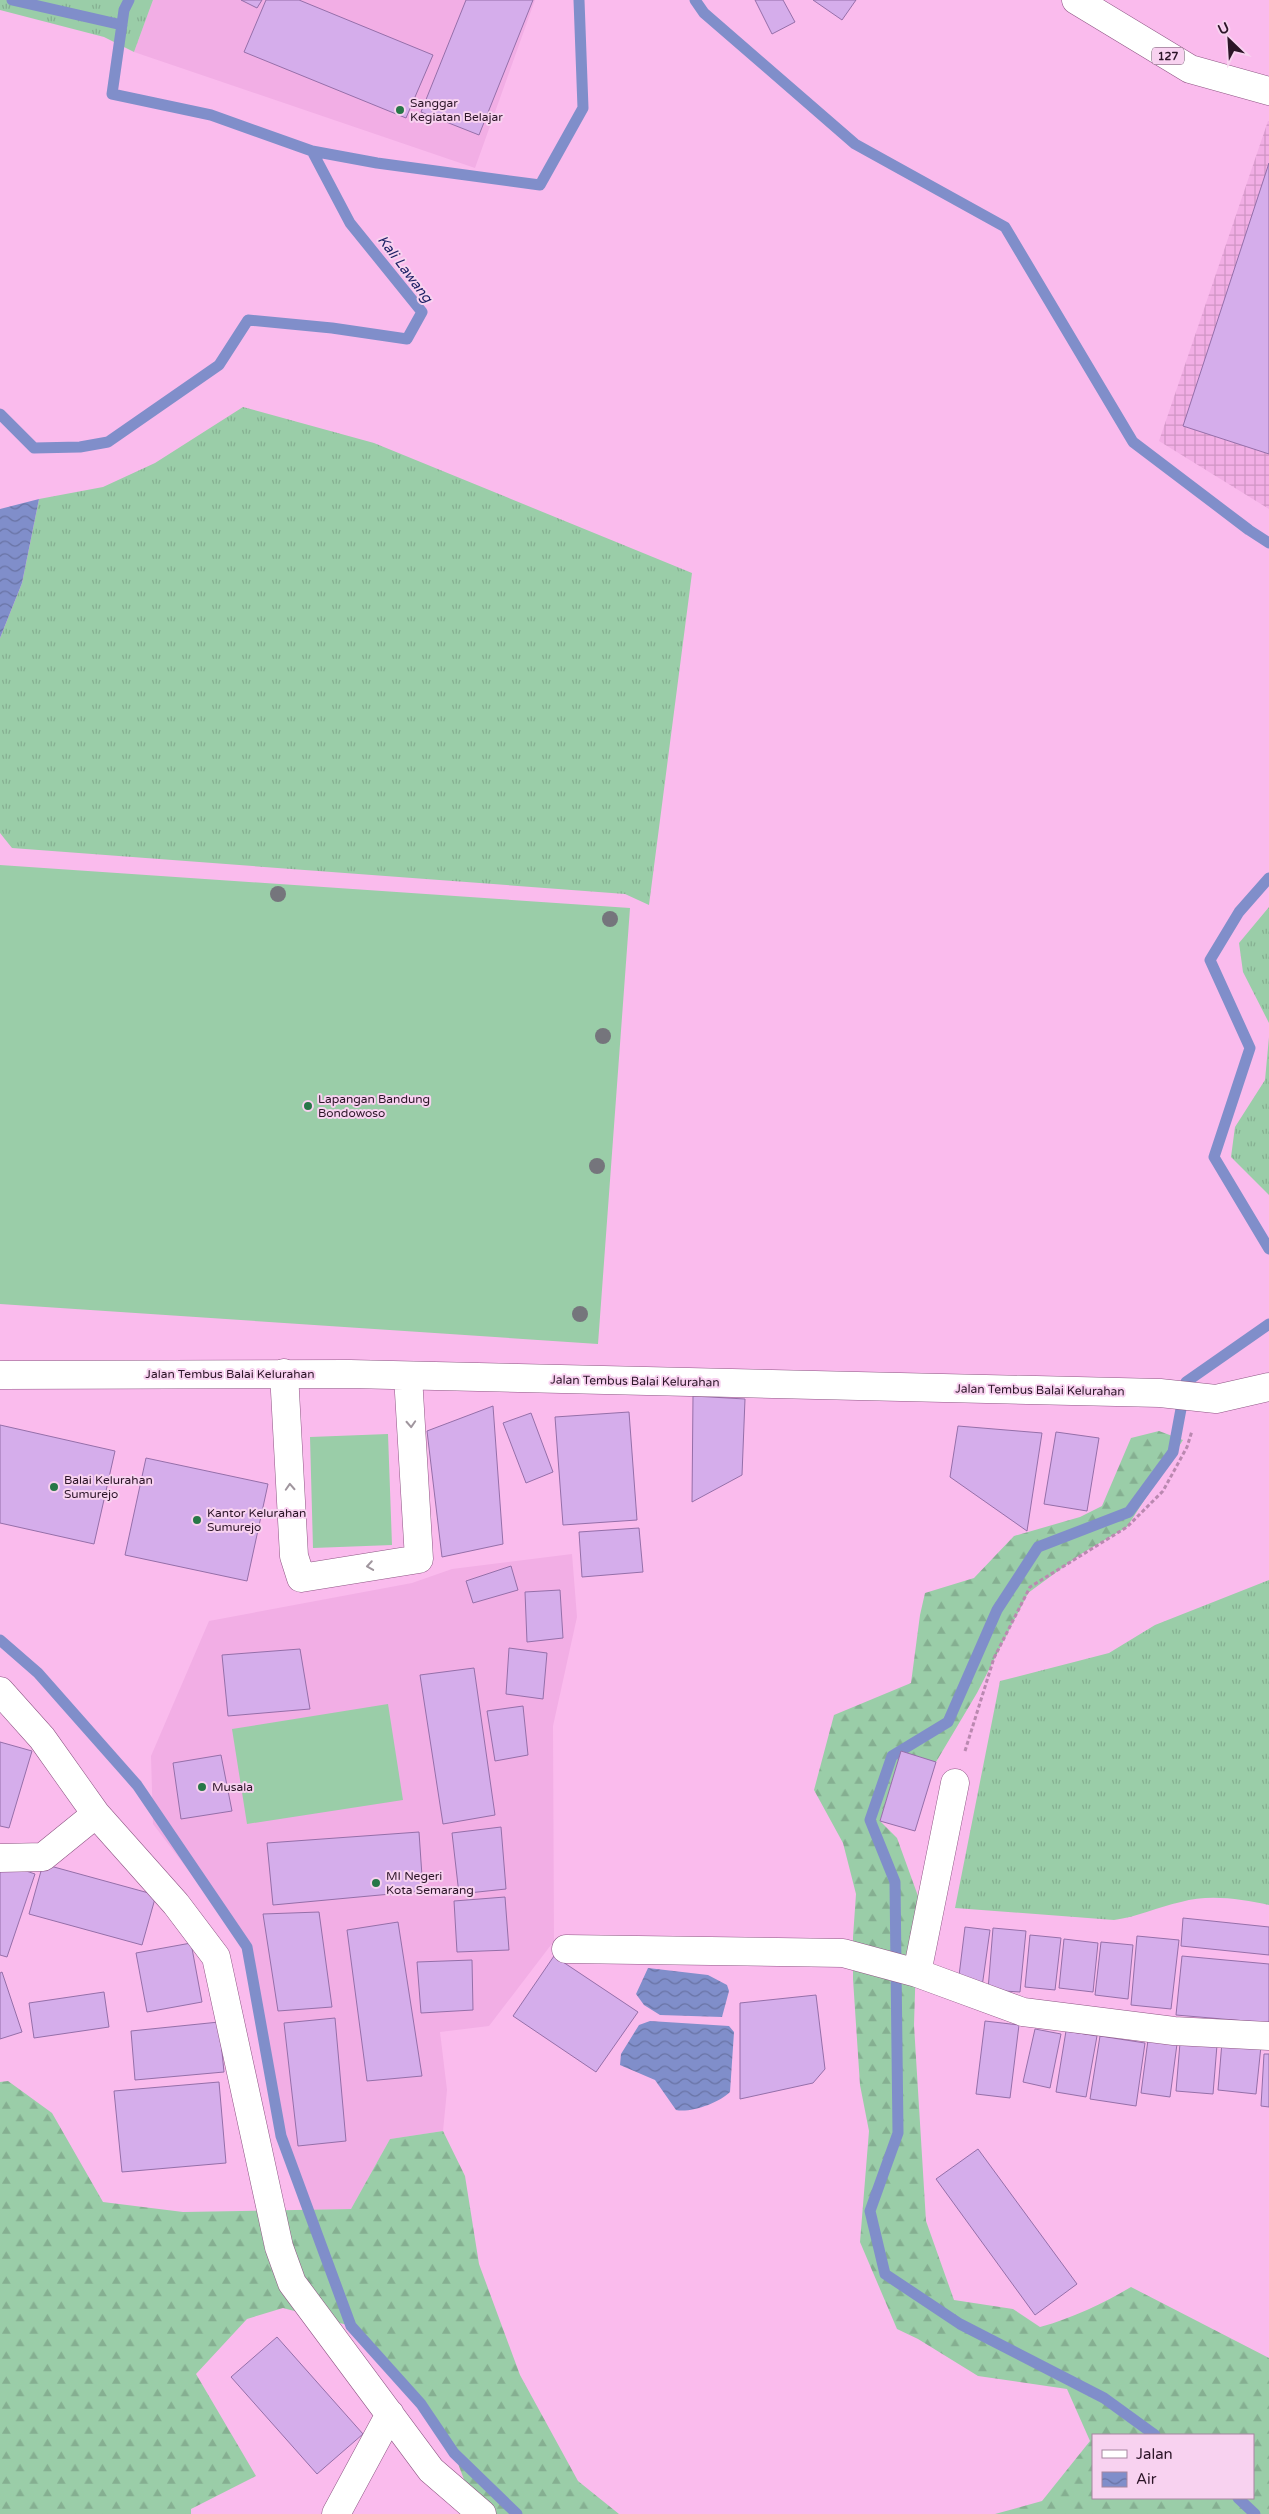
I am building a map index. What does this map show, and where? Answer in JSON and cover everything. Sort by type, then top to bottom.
[{"type":"street","name":"127","points":[[1076,0],[1190,69],[1269,91]]},
{"type":"street","name":"Jalan Tembus Balai Kelurahan","points":[[0,1375],[284,1373],[1160,1393],[1216,1399],[1269,1387]]},
{"type":"street","points":[[284,1373],[294,1556],[300,1578],[418,1559],[408,1376]]},
{"type":"street","points":[[0,1691],[42,1738],[96,1814],[176,1904],[216,1957],[279,2247],[292,2283],[430,2470],[482,2514]]},
{"type":"street","points":[[917,1973],[955,1783]]},
{"type":"street","points":[[0,1858],[43,1857],[96,1814]]},
{"type":"street","points":[[566,1950],[844,1953],[917,1973],[1023,2012],[1174,2031],[1269,2036]]},
{"type":"street","points":[[336,2514],[390,2414]]},
{"type":"path","points":[[955,1783],[994,1658],[1030,1587],[1127,1527],[1163,1491],[1187,1447],[1198,1414],[1216,1399]]},
{"type":"shaded area","name":"Sanggar Kegiatan Belajar","points":[[153,0],[535,0],[475,168],[134,52]]},
{"type":"shaded area","points":[[1269,121],[1269,509],[1159,441]]},
{"type":"shaded area","name":"MI Negeri Kota Semarang","points":[[572,1554],[577,1617],[553,1726],[554,1941],[489,2026],[440,2032],[447,2090],[443,2131],[390,2139],[351,2209],[308,2210],[281,2136],[247,1947],[153,1824],[151,1756],[209,1621],[412,1583],[452,1569]]},
{"type":"green space","points":[[0,0],[153,0],[134,52],[104,37],[0,10]]},
{"type":"green space","points":[[243,407],[374,443],[692,573],[649,905],[625,894],[12,848],[0,833],[0,638],[22,583],[39,499],[103,487],[155,463]]},
{"type":"green space","name":"Lapangan Bandung Bondowoso","points":[[0,865],[630,908],[598,1344],[0,1304]]},
{"type":"green space","points":[[1269,907],[1269,1023],[1243,972],[1239,943]]},
{"type":"green space","points":[[1269,1037],[1269,1195],[1231,1157],[1235,1127],[1265,1080]]},
{"type":"green space","points":[[1159,1431],[1183,1440],[1127,1527],[1081,1554],[1028,1593],[977,1693],[936,1762],[901,1752],[880,1821],[897,1838],[918,1896],[914,2025],[926,2221],[954,2300],[1013,2309],[1040,2327],[1087,2310],[1131,2287],[1269,2358],[1269,2514],[995,2514],[1042,2501],[1090,2441],[1067,2389],[978,2376],[918,2339],[897,2329],[860,2242],[869,2131],[860,2085],[853,1979],[856,1894],[843,1843],[814,1790],[834,1715],[911,1683],[920,1615],[925,1593],[974,1578],[1014,1536],[1080,1517],[1102,1506],[1131,1438]]},
{"type":"green space","points":[[388,1434],[392,1545],[313,1548],[310,1437]]},
{"type":"green space","points":[[1269,1580],[1269,1905],[1236,1899],[1203,1898],[1172,1904],[1131,1917],[1114,1920],[955,1908],[1000,1681],[1109,1653],[1155,1625]]},
{"type":"green space","points":[[388,1704],[403,1800],[247,1824],[232,1729]]},
{"type":"green space","points":[[8,2081],[52,2113],[103,2202],[183,2212],[351,2209],[390,2139],[443,2131],[465,2176],[479,2264],[520,2375],[578,2481],[619,2514],[477,2514],[454,2453],[421,2404],[351,2326],[283,2308],[247,2319],[196,2374],[256,2476],[191,2509],[191,2514],[0,2514],[0,2082]]},
{"type":"water","points":[[39,499],[22,583],[0,638],[0,509]]},
{"type":"water","points":[[648,1968],[708,1975],[727,1985],[729,1991],[722,2017],[660,2015],[644,2005],[636,1994]]},
{"type":"water","points":[[650,2021],[729,2026],[734,2032],[730,2092],[719,2100],[704,2106],[682,2111],[676,2110],[655,2080],[620,2065],[621,2054],[639,2025]]},
{"type":"building","points":[[241,0],[262,0],[257,8]]},
{"type":"building","points":[[266,0],[299,0],[433,55],[406,118],[244,52]]},
{"type":"building","points":[[466,0],[533,0],[479,135],[421,112]]},
{"type":"building","points":[[755,0],[783,0],[795,22],[772,34]]},
{"type":"building","points":[[813,0],[856,0],[842,20]]},
{"type":"building","points":[[1269,163],[1269,454],[1183,426]]},
{"type":"building","points":[[693,1396],[745,1399],[742,1475],[692,1502]]},
{"type":"building","points":[[493,1406],[503,1544],[442,1557],[427,1431]]},
{"type":"building","points":[[629,1412],[637,1520],[563,1525],[555,1417]]},
{"type":"building","points":[[531,1413],[553,1472],[526,1483],[503,1423]]},
{"type":"building","name":"Balai Kelurahan Sumurejo","points":[[0,1425],[115,1451],[94,1544],[0,1523]]},
{"type":"building","points":[[958,1426],[1042,1433],[1027,1531],[950,1477]]},
{"type":"building","points":[[1056,1432],[1099,1438],[1087,1511],[1044,1504]]},
{"type":"building","name":"Kantor Kelurahan Sumurejo","points":[[146,1458],[268,1484],[247,1581],[125,1555]]},
{"type":"building","points":[[639,1528],[643,1572],[582,1577],[579,1532]]},
{"type":"building","points":[[511,1566],[518,1590],[473,1603],[466,1581]]},
{"type":"building","points":[[560,1590],[563,1638],[527,1642],[525,1592]]},
{"type":"building","points":[[509,1648],[547,1653],[543,1699],[506,1694]]},
{"type":"building","points":[[300,1649],[310,1709],[228,1716],[222,1655]]},
{"type":"building","points":[[474,1668],[495,1815],[443,1824],[420,1675]]},
{"type":"building","points":[[523,1706],[528,1755],[495,1761],[487,1711]]},
{"type":"building","points":[[0,1742],[32,1751],[9,1828],[0,1826]]},
{"type":"building","points":[[901,1751],[936,1762],[915,1831],[880,1821]]},
{"type":"building","name":"Musala","points":[[221,1755],[232,1811],[181,1819],[173,1763]]},
{"type":"building","points":[[501,1827],[506,1889],[459,1894],[452,1833]]},
{"type":"building","points":[[419,1832],[423,1891],[273,1905],[267,1843]]},
{"type":"building","points":[[0,1862],[35,1874],[7,1957],[0,1955]]},
{"type":"building","points":[[43,1864],[156,1895],[142,1945],[29,1914]]},
{"type":"building","points":[[505,1897],[509,1950],[457,1952],[454,1901]]},
{"type":"building","points":[[319,1912],[332,2007],[278,2011],[263,1914]]},
{"type":"building","points":[[1183,1918],[1269,1927],[1269,1955],[1181,1946]]},
{"type":"building","points":[[398,1922],[422,2076],[367,2081],[347,1930]]},
{"type":"building","points":[[965,1927],[990,1930],[982,1987],[958,1984]]},
{"type":"building","points":[[993,1928],[1026,1931],[1020,1992],[988,1990]]},
{"type":"building","points":[[1030,1935],[1061,1938],[1055,1990],[1025,1987]]},
{"type":"building","points":[[1137,1936],[1179,1940],[1171,2009],[1131,2005]]},
{"type":"building","points":[[1064,1939],[1098,1943],[1093,1992],[1059,1988]]},
{"type":"building","points":[[1101,1942],[1133,1945],[1128,1999],[1095,1995]]},
{"type":"building","points":[[191,1943],[202,2002],[147,2012],[136,1953]]},
{"type":"building","points":[[554,1956],[638,2012],[596,2072],[513,2016]]},
{"type":"building","points":[[1182,1956],[1269,1964],[1269,2023],[1176,2015]]},
{"type":"building","points":[[472,1960],[473,2010],[421,2013],[417,1962]]},
{"type":"building","points":[[2,1972],[22,2032],[0,2039],[0,1973]]},
{"type":"building","points":[[104,1992],[109,2027],[34,2038],[29,2003]]},
{"type":"building","points":[[816,1995],[825,2069],[813,2083],[740,2099],[740,2003]]},
{"type":"building","points":[[335,2018],[346,2141],[298,2146],[284,2023]]},
{"type":"building","points":[[985,2021],[1019,2025],[1010,2098],[976,2094]]},
{"type":"building","points":[[219,2022],[224,2072],[135,2080],[131,2031]]},
{"type":"building","points":[[1035,2029],[1061,2034],[1050,2088],[1023,2082]]},
{"type":"building","points":[[1066,2031],[1097,2036],[1086,2097],[1056,2092]]},
{"type":"building","points":[[1100,2036],[1145,2043],[1136,2106],[1090,2099]]},
{"type":"building","points":[[1148,2040],[1177,2044],[1170,2097],[1141,2093]]},
{"type":"building","points":[[1222,2042],[1261,2046],[1256,2094],[1218,2090]]},
{"type":"building","points":[[1180,2043],[1217,2045],[1213,2094],[1176,2091]]},
{"type":"building","points":[[1264,2054],[1269,2054],[1269,2107],[1261,2106]]},
{"type":"building","points":[[219,2082],[226,2163],[122,2172],[114,2091]]},
{"type":"building","points":[[978,2149],[1077,2284],[1035,2315],[936,2179]]},
{"type":"building","points":[[277,2337],[363,2434],[317,2474],[231,2377]]},
{"type":"waterway","points":[[12,0],[122,25]]},
{"type":"waterway","name":"Kali Lawang","points":[[0,414],[34,448],[80,447],[108,442],[219,365],[248,320],[332,328],[407,339],[422,312],[350,223],[312,151],[211,115],[112,94],[124,10],[129,0]]},
{"type":"waterway","points":[[312,151],[377,163],[540,185],[583,108],[579,0]]},
{"type":"waterway","points":[[695,0],[704,13],[855,144],[1005,227],[1133,442],[1269,543]]},
{"type":"waterway","points":[[1269,878],[1239,912],[1210,960],[1250,1048],[1214,1157],[1269,1249]]},
{"type":"waterway","points":[[1154,2434],[1104,2398],[960,2324],[885,2274],[870,2211],[898,2133],[895,1882],[870,1820],[892,1756],[948,1722],[997,1610],[1038,1547],[1129,1512],[1173,1452],[1186,1382],[1269,1324]]},
{"type":"waterway","points":[[0,1640],[38,1673],[137,1785],[247,1947],[281,2136],[351,2326],[421,2404],[454,2453],[517,2514]]},
{"type":"waterway","points":[[1239,2499],[1255,2514]]},
{"type":"place","name":"Sanggar Kegiatan Belajar","points":[[400,110]]},
{"type":"place","name":"Lapangan Bandung Bondowoso","points":[[308,1106]]},
{"type":"place","name":"Balai Kelurahan Sumurejo","points":[[54,1487]]},
{"type":"place","name":"Kantor Kelurahan Sumurejo","points":[[197,1520]]},
{"type":"place","name":"Musala","points":[[202,1787]]},
{"type":"place","name":"MI Negeri Kota Semarang","points":[[376,1883]]}]
